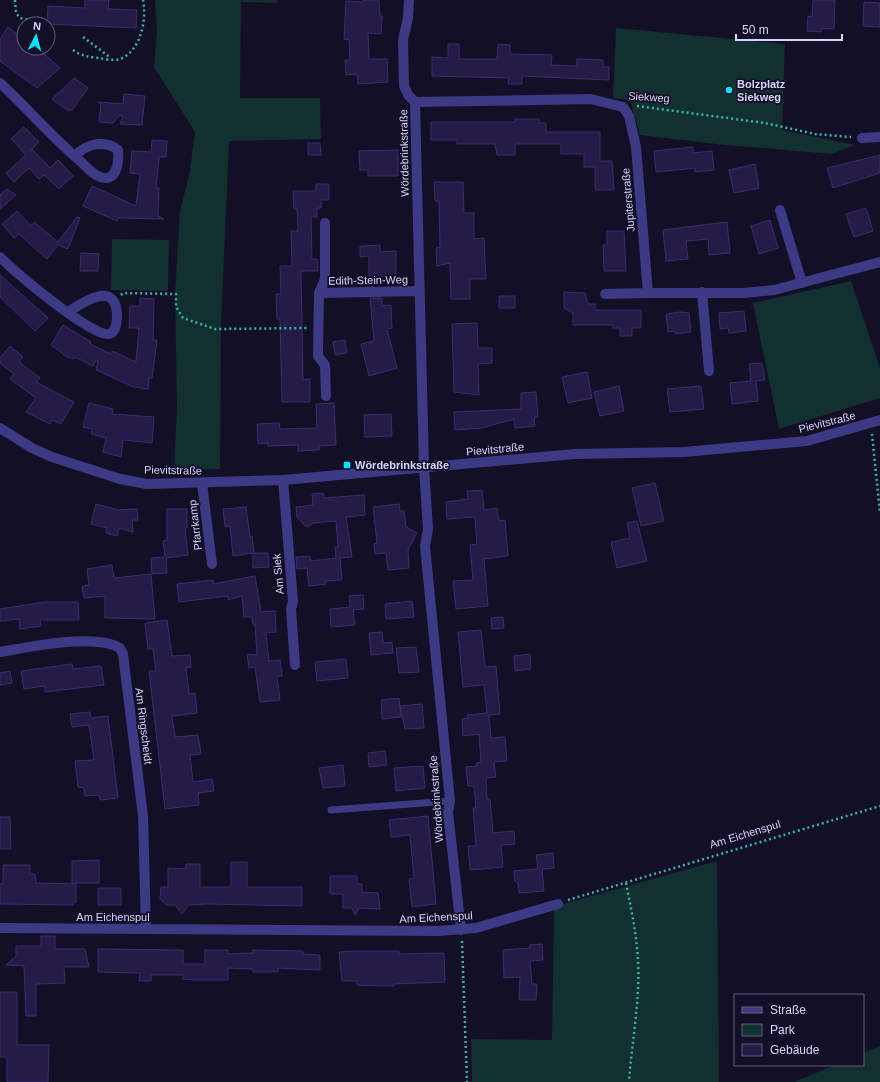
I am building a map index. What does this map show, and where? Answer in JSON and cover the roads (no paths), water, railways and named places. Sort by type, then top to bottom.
[{"type":"street","name":"Wördebrinkstraße","points":[[409,0],[408,18],[404,40],[404,86],[408,95],[415,102],[424,467],[428,529],[425,546],[450,801],[448,812],[461,930]]},
{"type":"street","points":[[0,82],[75,156]]},
{"type":"street","name":"Siekweg","points":[[415,102],[591,99],[623,107]]},
{"type":"street","name":"Jupiterstraße","points":[[623,107],[629,116],[636,147],[648,293]]},
{"type":"street","points":[[862,138],[880,137]]},
{"type":"street","points":[[780,210],[802,283]]},
{"type":"street","name":"Edith-Stein-Weg","points":[[324,223],[325,279],[319,293],[318,356],[325,365],[326,396]]},
{"type":"street","points":[[0,257],[32,286],[68,312],[105,334],[110,334],[114,330],[117,316],[116,307],[113,300],[99,295],[90,298],[68,312]]},
{"type":"street","points":[[605,294],[758,292],[774,290],[880,262]]},
{"type":"street","name":"Edith-Stein-Weg","points":[[319,293],[419,291]]},
{"type":"street","points":[[702,292],[709,371]]},
{"type":"street","name":"Pievitstraße","points":[[0,428],[38,451],[120,479],[147,484],[282,480],[575,454],[684,452],[799,441],[875,422]]},
{"type":"street","name":"Am Siek","points":[[282,480],[292,601],[291,609],[295,665]]},
{"type":"street","name":"Pfarrkamp","points":[[202,483],[212,564]]},
{"type":"street","name":"Am Ringscheidt","points":[[0,652],[58,643],[107,643],[120,648],[123,654],[143,816],[146,929]]},
{"type":"street","name":"Am Eichenspul","points":[[0,928],[438,932],[476,928],[558,904]]},
{"type":"lane","points":[[331,810],[450,801]]},
{"type":"place","name":"Bolzplatz Siekweg","points":[[729,90]]},
{"type":"place","name":"Wördebrinkstraße","points":[[347,465]]}]
